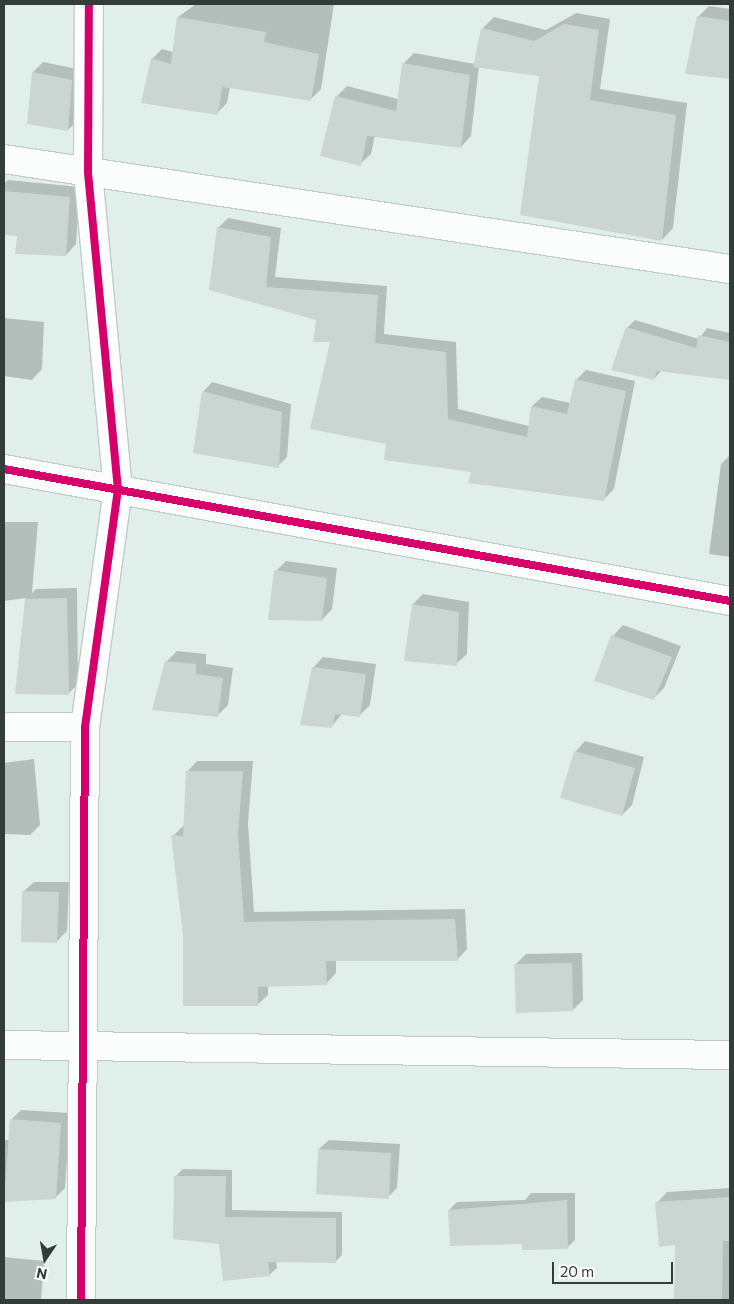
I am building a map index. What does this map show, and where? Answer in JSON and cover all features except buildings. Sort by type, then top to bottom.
[{"type":"street","points":[[81,1300],[85,727],[118,490],[88,172],[89,4]]},
{"type":"street","points":[[4,159],[730,269]]},
{"type":"street","points":[[4,469],[730,601]]},
{"type":"street","points":[[4,727],[85,727]]},
{"type":"street","points":[[4,1045],[82,1044],[730,1055]]},
{"type":"cycle path","points":[[81,1300],[85,727],[118,490],[88,172],[89,4]]},
{"type":"cycle path","points":[[4,469],[730,601]]}]
